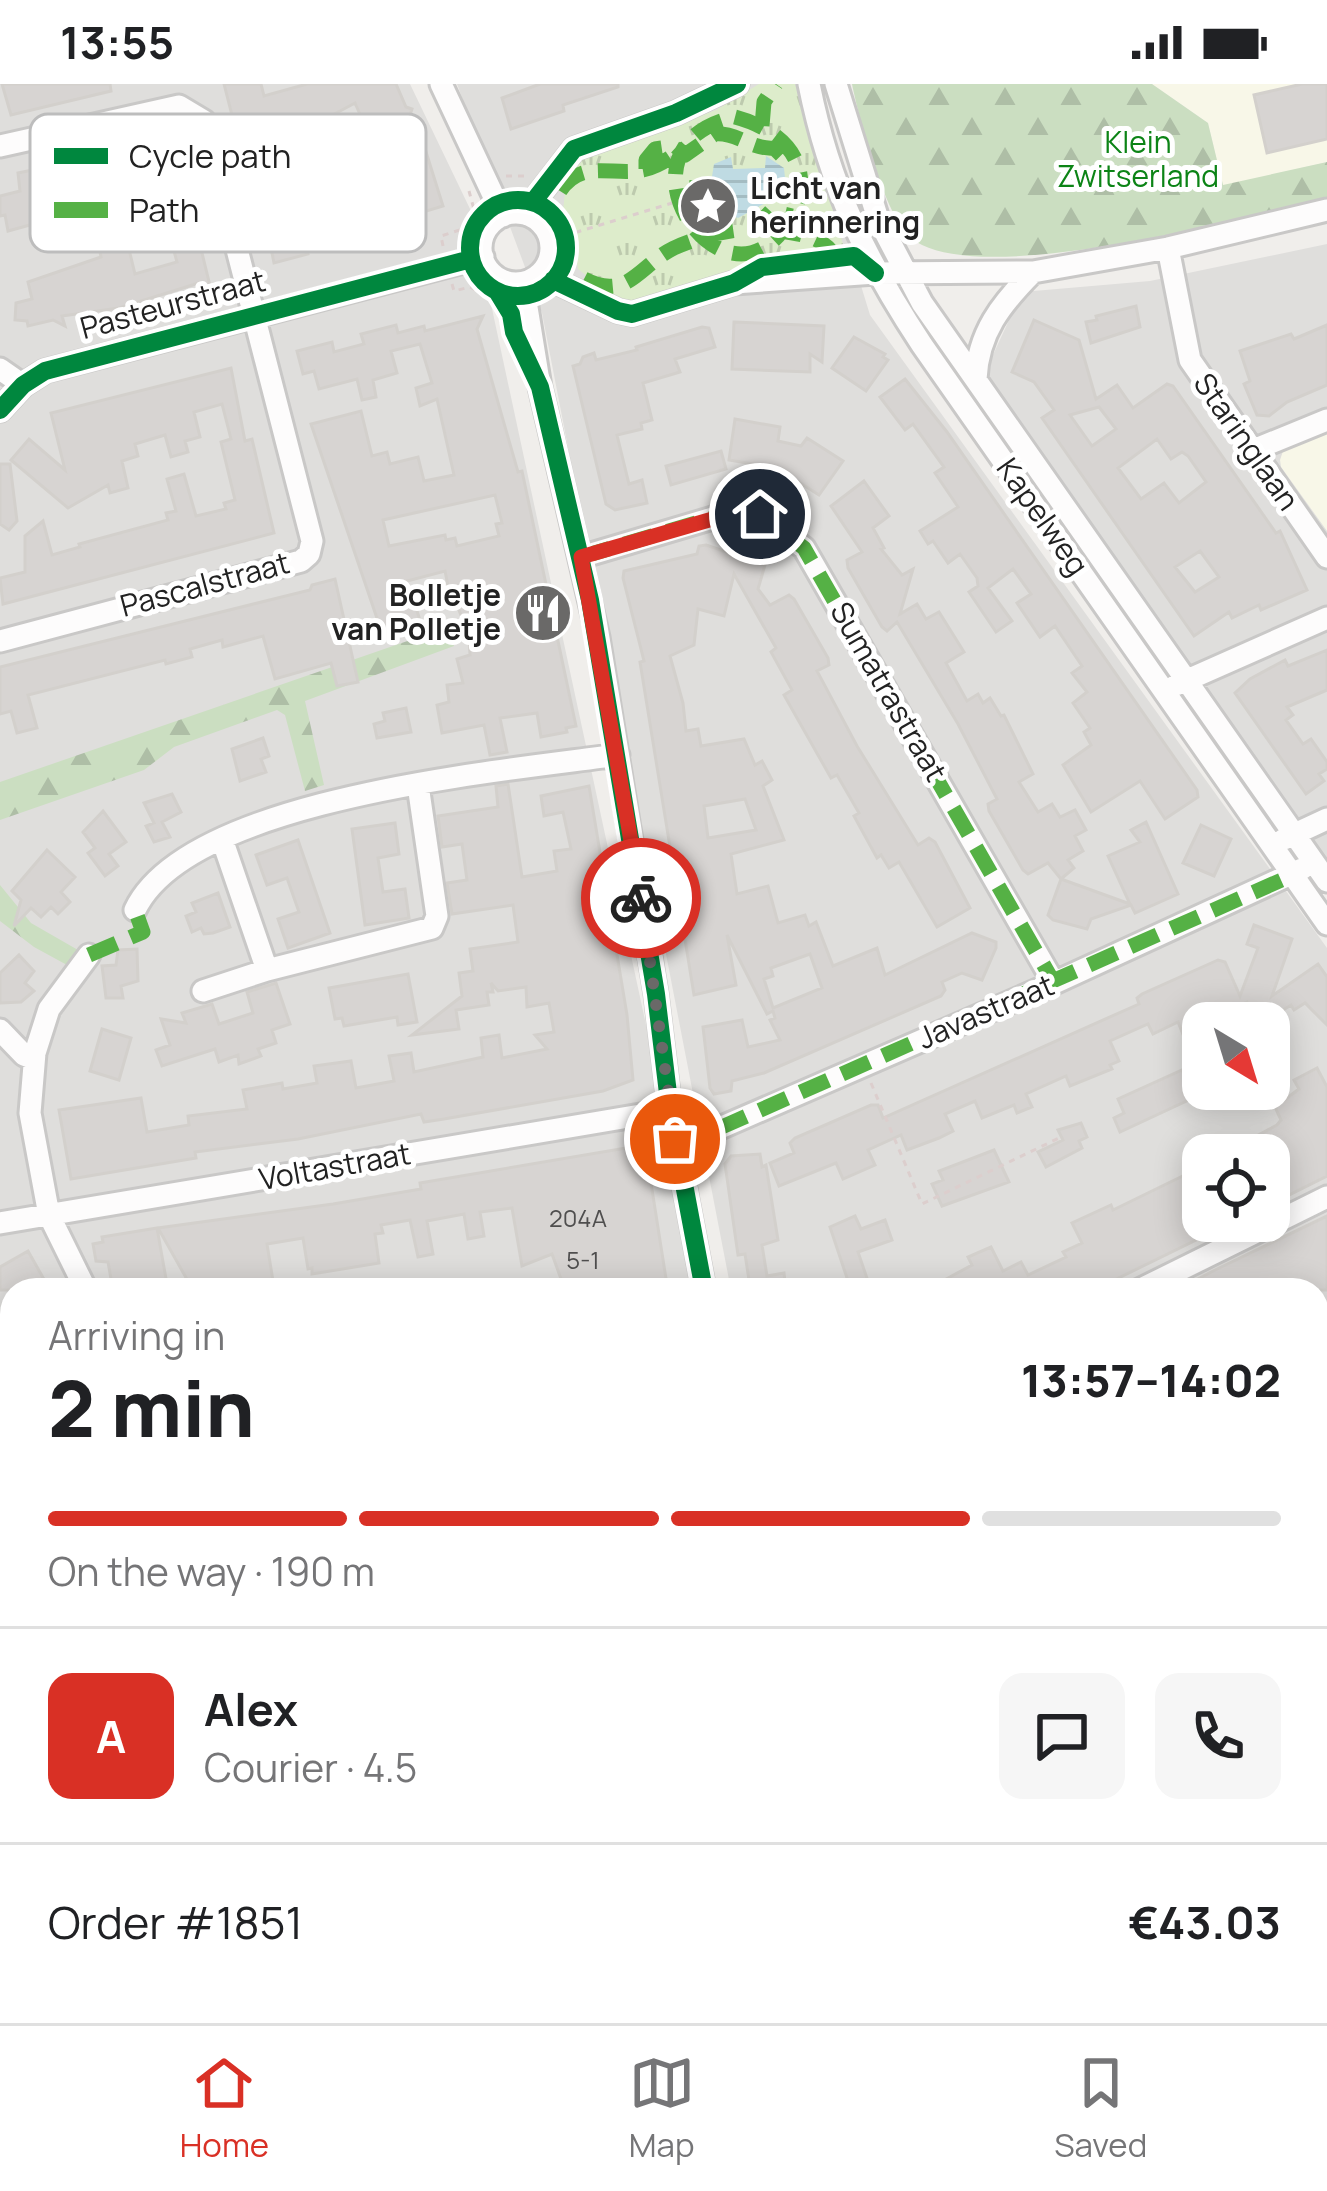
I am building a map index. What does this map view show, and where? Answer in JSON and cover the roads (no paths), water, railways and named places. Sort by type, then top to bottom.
[{"type":"street","points":[[440,84],[510,209],[540,223],[550,239],[550,258],[535,283],[543,403],[581,557],[618,754],[670,1110],[702,1278]]},
{"type":"street","points":[[737,84],[676,113],[574,148],[488,229],[477,258],[502,280],[535,283],[632,314],[734,284],[875,273],[1034,272],[1168,248],[1327,210]]},
{"type":"street","name":"Kapelweg","points":[[809,84],[832,179],[875,273],[1327,924]]},
{"type":"street","name":"Kapelweg","points":[[836,84],[878,219],[906,275],[1327,881]]},
{"type":"street","points":[[143,114],[179,106],[196,114]]},
{"type":"street","points":[[0,146],[30,139]]},
{"type":"street","name":"Staringlaan","points":[[1168,248],[1190,360],[1327,557]]},
{"type":"street","points":[[239,252],[254,314]]},
{"type":"street","name":"Pasteurstraat","points":[[23,385],[45,370],[477,258]]},
{"type":"street","points":[[976,379],[977,350],[1001,304],[1034,272]]},
{"type":"street","name":"Pascalstraat","points":[[0,640],[301,561],[309,554],[312,541],[254,314]]},
{"type":"street","points":[[0,369],[23,385],[0,410]]},
{"type":"street","points":[[1251,451],[1327,420]]},
{"type":"street","name":"Sumatrastraat","points":[[581,557],[716,518],[760,514],[804,548],[1054,983]]},
{"type":"street","points":[[1165,692],[1186,678],[1327,618]]},
{"type":"street","points":[[135,910],[145,889],[222,839],[310,807],[618,754]]},
{"type":"street","points":[[203,992],[267,970],[432,928],[437,916],[418,785]]},
{"type":"street","points":[[1274,847],[1327,819]]},
{"type":"street","points":[[222,839],[267,970]]},
{"type":"street","name":"Javastraat","points":[[675,1139],[706,1134],[1054,983],[1293,875],[1313,861]]},
{"type":"street","points":[[80,1278],[49,1215],[30,1113],[34,1059],[50,1009],[89,955]]},
{"type":"street","points":[[0,1030],[23,1055],[34,1059]]},
{"type":"street","name":"Voltastraat","points":[[0,1223],[670,1110]]},
{"type":"street","points":[[1163,1278],[1327,1197]]},
{"type":"water","points":[[766,156],[784,168],[786,188],[776,179],[764,190],[771,200],[738,218],[722,211],[710,189],[714,164],[731,157],[733,169],[765,168]]},
{"type":"place","name":"Licht van herinnering","points":[[708,206]]},
{"type":"place","name":"Bolletje van Polletje","points":[[543,613]]},
{"type":"park label","name":"Klein Zwitserland","points":[[1138,160]]}]
